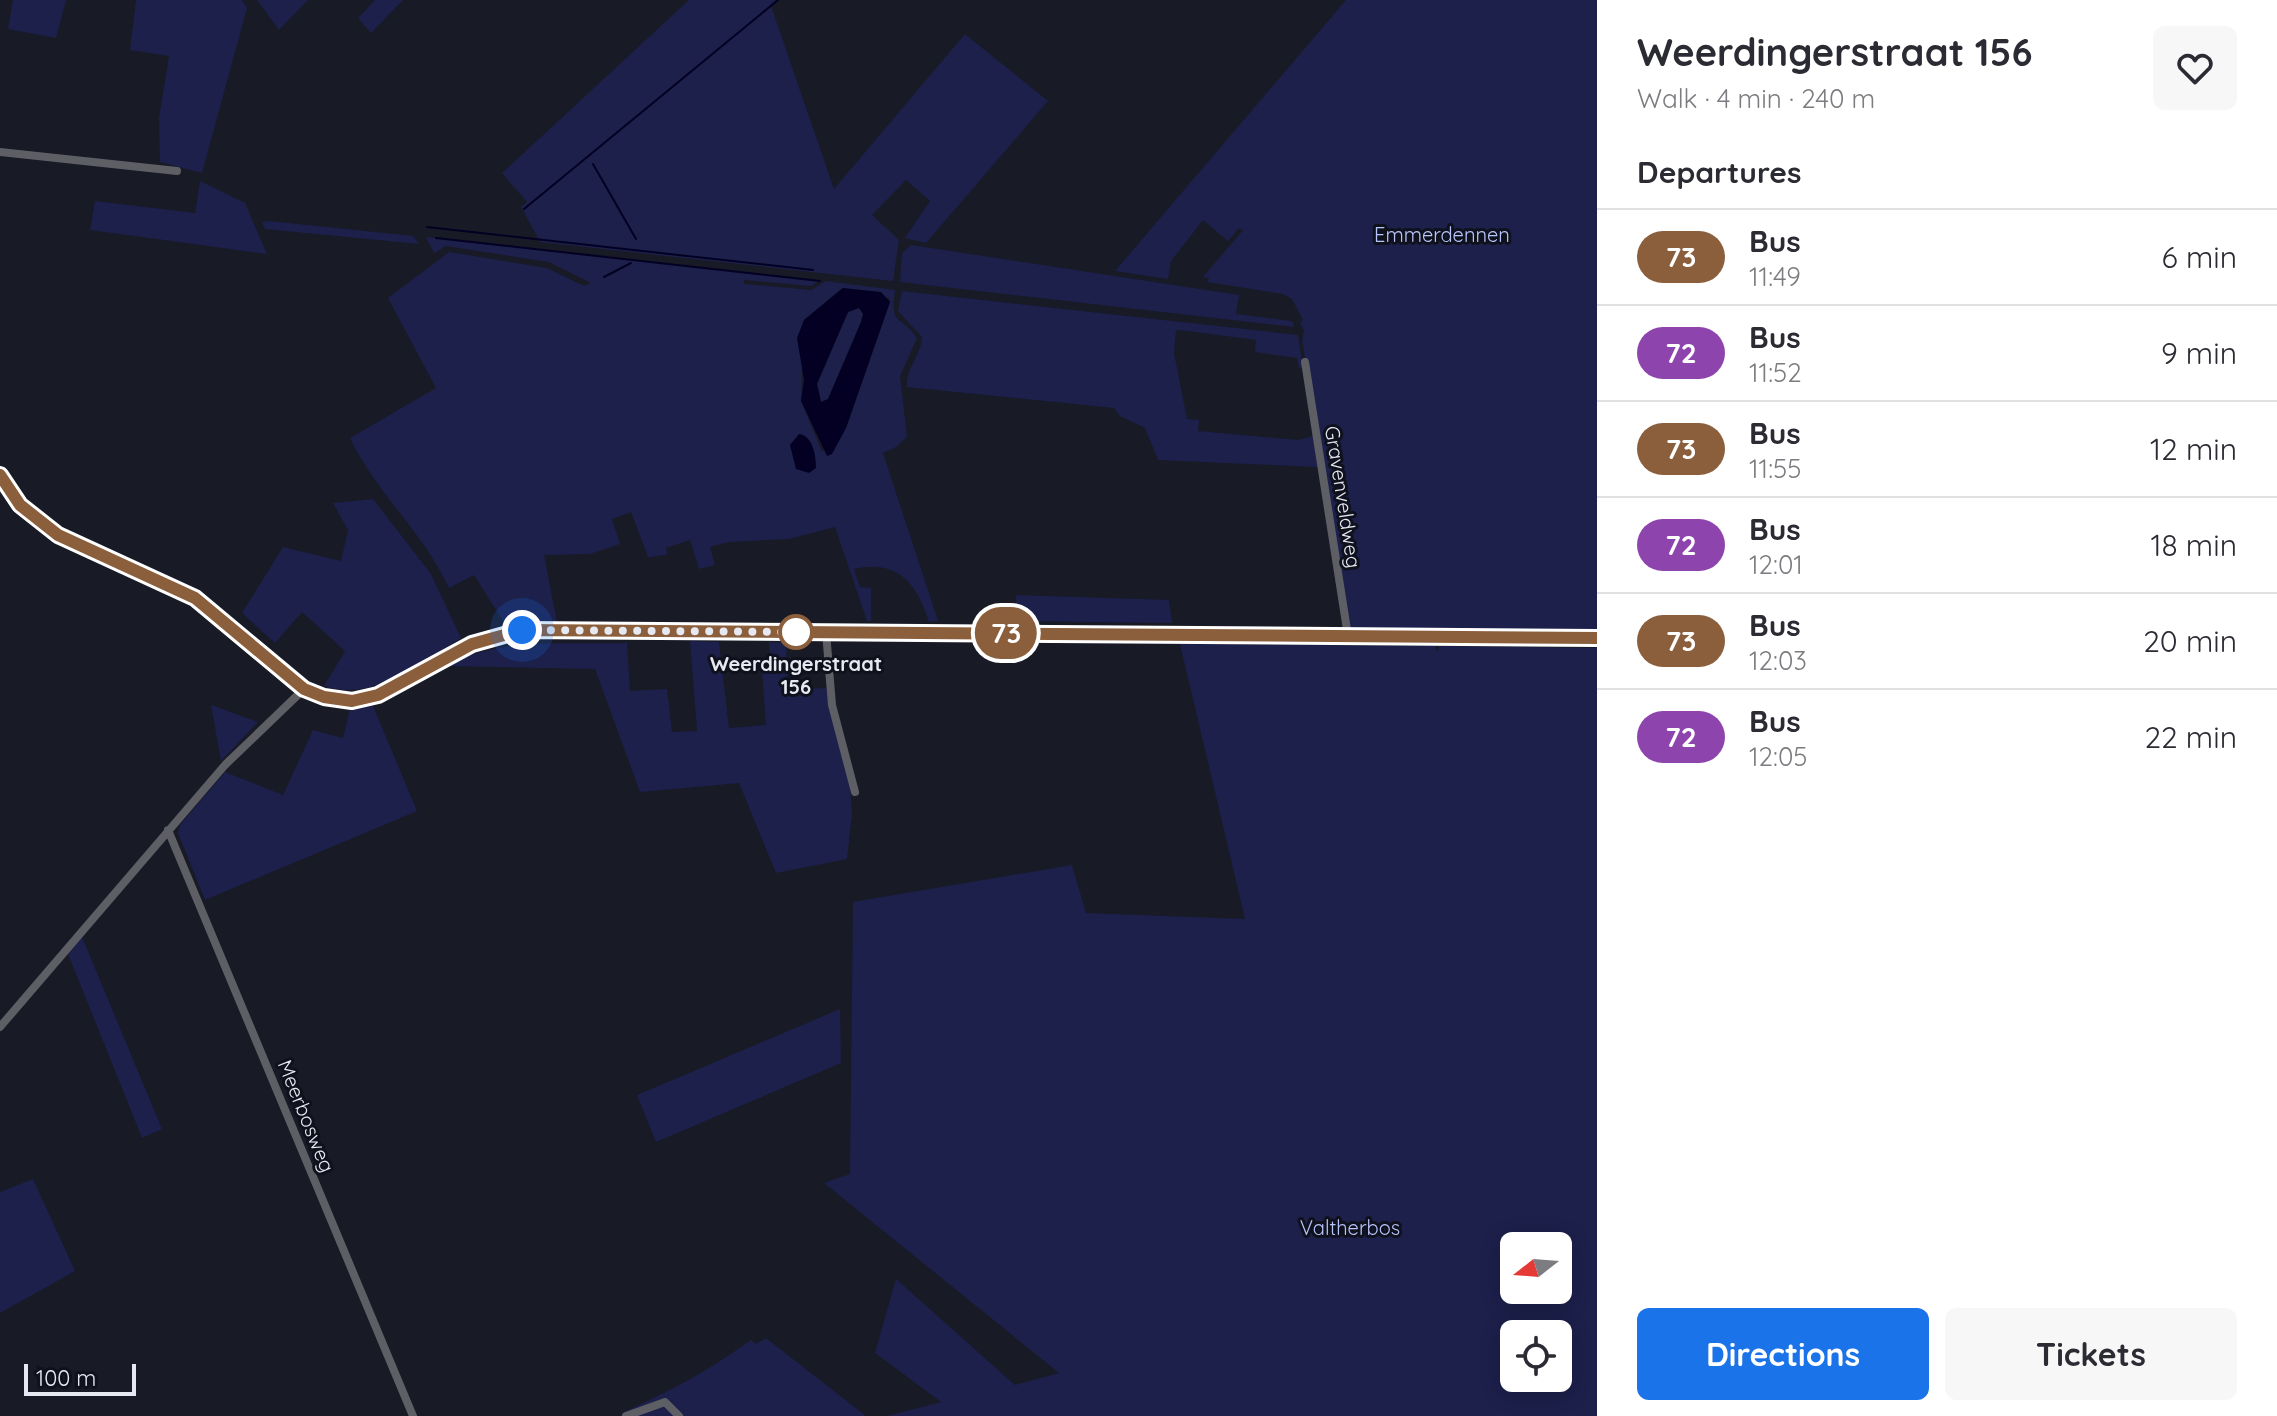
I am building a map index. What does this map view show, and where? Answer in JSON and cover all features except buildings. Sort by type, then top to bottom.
[{"type":"main road","points":[[0,475],[20,505],[58,535],[195,598],[304,689],[338,700],[368,698],[392,689],[472,644],[522,630],[1597,638]]},
{"type":"street","points":[[0,152],[177,171]]},
{"type":"street","name":"Gravenveldweg","points":[[1305,362],[1348,636]]},
{"type":"street","points":[[826,632],[832,705],[855,792]]},
{"type":"street","points":[[0,1027],[242,747],[304,689]]},
{"type":"street","name":"Meerbosweg","points":[[168,830],[413,1416]]},
{"type":"street","points":[[626,1416],[665,1402],[679,1416]]},
{"type":"green space","points":[[13,0],[66,0],[56,38],[8,29]]},
{"type":"green space","points":[[136,0],[242,0],[247,8],[202,173],[160,162],[159,118],[169,56],[130,50]]},
{"type":"green space","points":[[257,0],[308,0],[279,30]]},
{"type":"green space","points":[[375,0],[403,0],[371,33],[358,18]]},
{"type":"green space","points":[[689,0],[776,0],[771,6],[834,189],[965,34],[1048,101],[926,243],[905,238],[930,201],[906,180],[872,215],[899,240],[893,281],[540,242],[521,207],[527,202],[502,173]]},
{"type":"green space","name":"Emmerdennen","points":[[1346,0],[1597,0],[1597,635],[1354,632],[1354,629],[1403,629],[1349,627],[1302,340],[1304,331],[1300,322],[1303,320],[1292,299],[1283,294],[1207,282],[1209,278],[1203,277],[1243,230],[1239,228],[1228,241],[1203,220],[1171,261],[1168,279],[1115,271]]},
{"type":"green space","points":[[200,181],[245,203],[267,254],[90,230],[95,201],[195,213]]},
{"type":"green space","points":[[262,222],[413,236],[419,244],[265,229]]},
{"type":"green space","points":[[426,237],[820,281],[811,286],[744,280],[744,284],[811,290],[826,281],[895,290],[895,315],[917,338],[900,376],[907,437],[883,453],[938,621],[929,622],[918,596],[903,577],[893,571],[869,567],[854,569],[860,587],[871,588],[871,621],[867,621],[835,527],[789,539],[728,542],[710,547],[715,565],[699,569],[690,540],[666,548],[667,555],[648,557],[631,512],[612,519],[620,544],[590,554],[544,555],[557,622],[505,624],[474,575],[449,588],[427,549],[373,477],[350,438],[436,388],[388,298],[449,252],[547,268],[584,286],[591,283],[549,262],[446,246],[434,253]],"holes":[[[842,288],[889,298],[846,428],[822,452],[801,401],[804,320]]]},
{"type":"green space","points":[[911,245],[1239,295],[1236,314],[1292,321],[1294,327],[900,282],[902,253]]},
{"type":"green space","points":[[902,291],[1298,335],[1303,368],[1299,368],[1297,358],[1255,352],[1256,340],[1180,330],[1176,331],[1174,353],[1187,419],[1199,420],[1198,431],[1298,440],[1313,436],[1318,467],[1158,460],[1145,428],[1120,416],[1114,408],[907,387],[908,374],[922,337],[898,311]]},
{"type":"green space","points":[[859,308],[863,314],[861,322],[828,399],[821,402],[817,384],[848,312]]},
{"type":"green space","points":[[373,499],[431,574],[461,638],[379,685],[343,690],[324,686],[345,651],[302,612],[275,643],[242,613],[283,547],[341,561],[348,530],[333,503]]},
{"type":"green space","points":[[1016,595],[1169,600],[1172,623],[1017,621]]},
{"type":"green space","points":[[690,641],[719,642],[729,728],[766,725],[762,672],[770,670],[769,642],[786,643],[788,689],[826,688],[850,783],[852,814],[847,859],[776,873],[739,783],[640,792],[595,669],[447,666],[468,656],[512,646],[627,643],[630,691],[667,689],[672,732],[697,731]]},
{"type":"green space","name":"Valtherbos","points":[[1180,644],[1435,646],[1438,652],[1439,646],[1597,648],[1597,1416],[887,1416],[941,1402],[875,1353],[896,1279],[1015,1385],[1059,1373],[824,1183],[850,1174],[853,902],[1072,865],[1086,913],[1245,919]]},
{"type":"green space","points":[[211,705],[258,722],[221,761]]},
{"type":"green space","points":[[373,706],[417,811],[205,900],[178,833],[180,825],[225,772],[283,795],[313,730],[343,738],[350,709]]},
{"type":"green space","points":[[82,937],[162,1129],[142,1138],[68,954]]},
{"type":"green space","points":[[840,1009],[841,1063],[656,1142],[637,1095]]},
{"type":"green space","points":[[33,1179],[75,1271],[0,1313],[0,1192]]},
{"type":"green space","points":[[766,1338],[866,1416],[630,1416],[665,1398],[614,1416],[684,1382],[751,1340],[756,1344]]},
{"type":"water","points":[[843,288],[881,292],[890,302],[846,428],[832,454],[827,456],[801,401],[804,380],[797,338],[804,320]],"holes":[[[859,308],[863,314],[828,399],[821,402],[817,384],[848,312]]]},
{"type":"water","points":[[799,434],[808,438],[814,452],[816,468],[809,473],[796,469],[790,445]]},
{"type":"waterway","points":[[524,209],[778,0]]},
{"type":"waterway","points":[[593,164],[636,239]]},
{"type":"waterway","points":[[427,227],[813,270]]},
{"type":"waterway","points":[[436,238],[820,281]]},
{"type":"waterway","points":[[604,277],[631,263]]},
{"type":"bus line","name":"73","points":[[0,475],[20,505],[58,535],[156,577],[195,598],[304,689],[338,700],[352,701],[378,695],[472,644],[522,630],[1597,638]]},
{"type":"place","name":"Weerdingerstraat 156","points":[[796,632]]},
{"type":"route","points":[[522,630],[796,632]]}]
